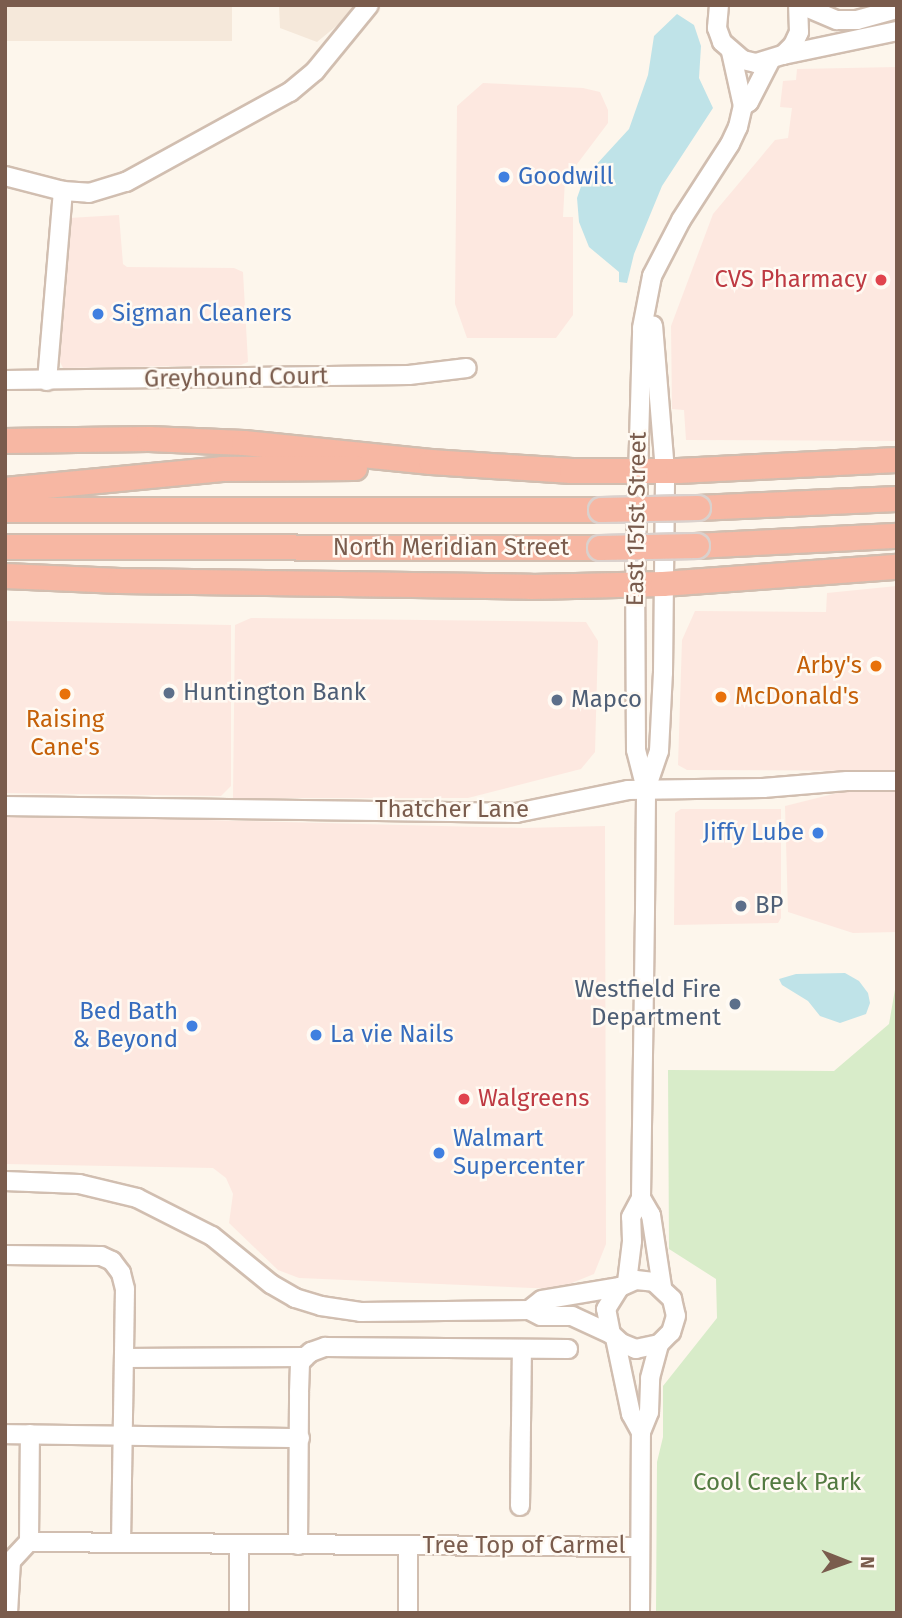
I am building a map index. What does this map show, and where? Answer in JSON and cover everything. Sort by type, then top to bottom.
[{"type":"highway","points":[[5,441],[125,439],[232,442],[499,467]]},
{"type":"highway","points":[[5,490],[263,467],[499,467],[665,471],[897,460]]},
{"type":"highway","name":"North Meridian Street","points":[[5,510],[601,510],[897,499]]},
{"type":"highway","name":"North Meridian Street","points":[[5,547],[600,548],[897,536]]},
{"type":"highway","points":[[5,576],[433,587],[635,585],[897,567]]},
{"type":"highway","points":[[5,586],[120,581]]},
{"type":"street","points":[[5,176],[63,191],[89,193],[113,188],[290,92],[315,71],[369,5]]},
{"type":"street","points":[[719,5],[717,29],[731,52],[743,106]]},
{"type":"street","points":[[800,5],[829,19],[845,21],[897,9]]},
{"type":"street","name":"East 151st Street","points":[[623,1284],[632,1241],[631,1217],[641,1198],[646,789],[636,750],[635,585],[642,328],[652,276],[681,220],[730,144],[743,106],[749,102],[776,58],[793,45],[799,32],[800,5]]},
{"type":"street","points":[[731,52],[743,60],[776,58],[897,31]]},
{"type":"street","points":[[47,381],[63,191]]},
{"type":"street","name":"East 151st Street","points":[[646,789],[659,751],[665,471],[652,338],[664,253]]},
{"type":"street","name":"Greyhound Court","points":[[5,380],[409,375],[467,368]]},
{"type":"street","name":"Thatcher Lane","points":[[5,806],[516,813],[646,789],[763,789],[847,781],[897,781]]},
{"type":"street","points":[[5,1181],[79,1184],[137,1198],[212,1236],[271,1284],[295,1298],[321,1306],[361,1312],[529,1310],[541,1316],[572,1316],[636,1349],[659,1344]]},
{"type":"street","name":"East 151st Street","points":[[641,1198],[651,1215],[662,1287]]},
{"type":"street","points":[[5,1255],[101,1256],[113,1261],[121,1273],[125,1289],[121,1543]]},
{"type":"street","points":[[529,1310],[542,1300],[646,1280],[662,1287],[672,1299],[676,1316],[671,1332],[659,1344],[650,1378],[649,1412],[640,1432],[640,1613]]},
{"type":"street","points":[[623,1284],[606,1309],[631,1414],[640,1432]]},
{"type":"street","points":[[298,1545],[300,1363],[310,1352],[325,1347],[568,1349]]},
{"type":"street","name":"Tree Top of Carmel","points":[[520,1506],[522,1349]]},
{"type":"street","points":[[124,1358],[305,1357]]},
{"type":"street","points":[[5,1434],[300,1438]]},
{"type":"street","points":[[8,1613],[12,1561],[29,1542],[30,1434]]},
{"type":"street","name":"Tree Top of Carmel","points":[[29,1542],[640,1547]]},
{"type":"street","points":[[239,1544],[239,1613]]},
{"type":"street","name":"Tree Top of Carmel","points":[[408,1546],[408,1613]]},
{"type":"shaded area","points":[[5,5],[232,5],[232,41],[5,41]]},
{"type":"shaded area","points":[[279,5],[355,5],[345,19],[317,42],[280,28]]},
{"type":"shaded area","points":[[897,67],[897,441],[686,440],[684,410],[672,409],[671,326],[713,214],[775,140],[788,138],[792,108],[780,107],[783,81],[796,80],[797,69]]},
{"type":"shaded area","points":[[483,83],[583,88],[600,92],[608,110],[608,123],[565,180],[563,217],[573,217],[573,315],[556,338],[467,338],[455,304],[457,106]]},
{"type":"shaded area","points":[[119,215],[123,264],[127,267],[234,268],[243,272],[248,362],[241,365],[63,368],[59,360],[69,218]]},
{"type":"shaded area","points":[[897,586],[897,771],[687,770],[678,765],[682,640],[695,611],[826,612],[827,593]]},
{"type":"shaded area","points":[[251,618],[586,622],[598,641],[595,752],[581,769],[468,798],[233,798],[235,625]]},
{"type":"shaded area","points":[[5,621],[231,625],[231,786],[221,796],[5,793]]},
{"type":"shaded area","points":[[897,789],[897,932],[853,933],[788,912],[785,806],[849,790]]},
{"type":"shaded area","points":[[681,809],[781,809],[781,918],[778,923],[674,925],[675,813]]},
{"type":"shaded area","points":[[5,815],[524,828],[605,826],[606,1244],[594,1274],[557,1289],[299,1278],[278,1270],[229,1223],[233,1194],[226,1178],[213,1168],[5,1164]]},
{"type":"green space","name":"Cool Creek Park","points":[[897,978],[897,1613],[656,1613],[657,1462],[663,1437],[663,1386],[717,1318],[716,1279],[669,1249],[668,1070],[834,1071],[889,1024]]},
{"type":"water","points":[[677,14],[694,25],[701,46],[699,78],[713,108],[662,186],[634,254],[627,283],[619,282],[619,272],[589,247],[579,222],[577,198],[584,178],[629,129],[648,75],[654,36]]},
{"type":"water","points":[[845,973],[859,981],[868,993],[870,1003],[866,1014],[840,1023],[820,1016],[808,1001],[782,985],[779,979],[796,974]]},
{"type":"place","name":"Goodwill","points":[[504,177]]},
{"type":"place","name":"CVS Pharmacy","points":[[881,280]]},
{"type":"place","name":"Sigman Cleaners","points":[[98,314]]},
{"type":"place","name":"Arby's","points":[[876,666]]},
{"type":"place","name":"Huntington Bank","points":[[169,693]]},
{"type":"place","name":"Raising Cane's","points":[[65,694]]},
{"type":"place","name":"McDonald's","points":[[721,697]]},
{"type":"place","name":"Mapco","points":[[557,700]]},
{"type":"place","name":"Jiffy Lube","points":[[818,833]]},
{"type":"place","name":"BP","points":[[741,906]]},
{"type":"place","name":"Westfield Fire Department","points":[[735,1004]]},
{"type":"place","name":"Bed Bath & Beyond","points":[[192,1026]]},
{"type":"place","name":"La vie Nails","points":[[316,1035]]},
{"type":"place","name":"Walgreens","points":[[464,1099]]},
{"type":"place","name":"Walmart Supercenter","points":[[439,1153]]}]
